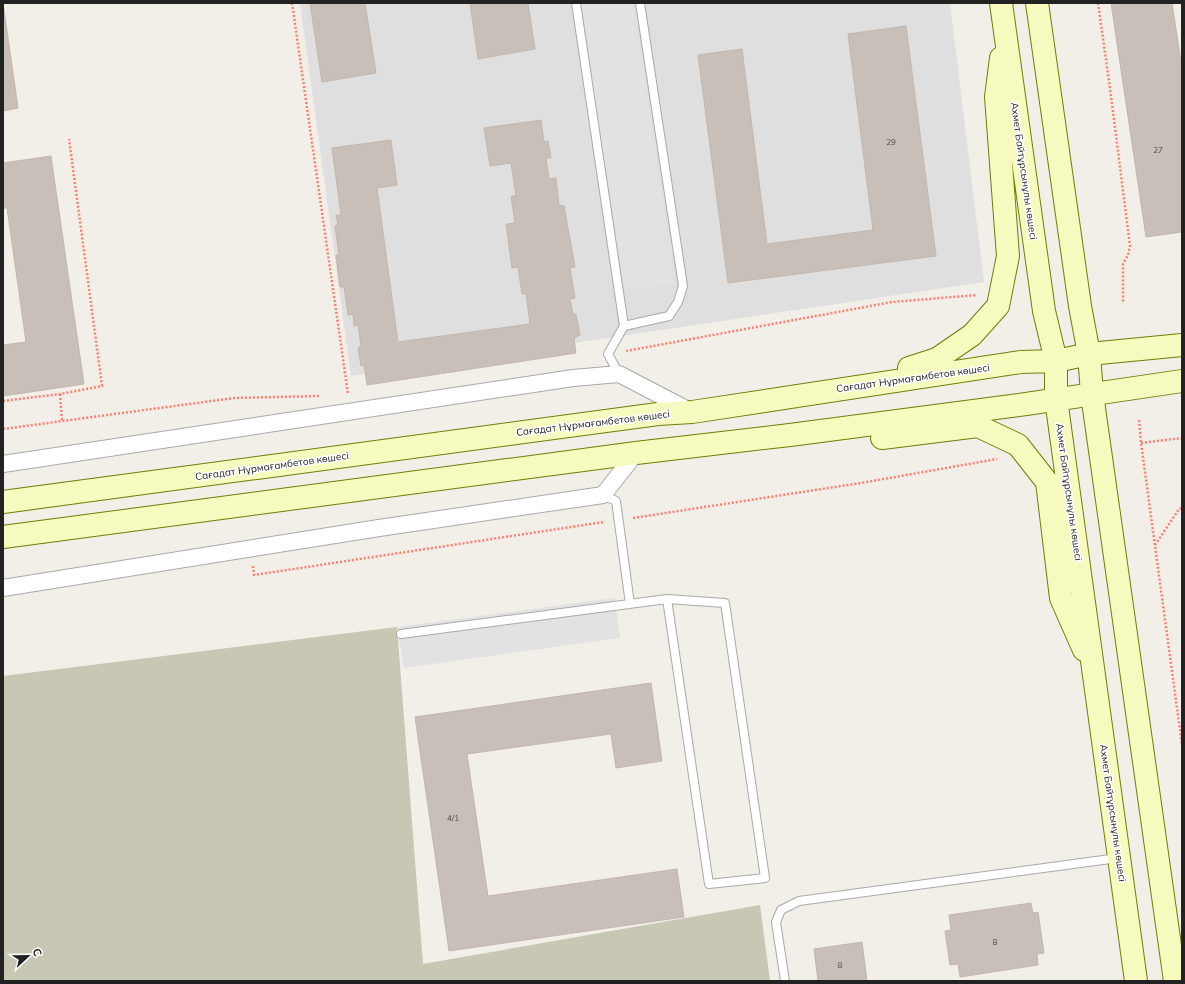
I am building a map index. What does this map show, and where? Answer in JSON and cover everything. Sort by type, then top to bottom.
[{"type":"street","name":"Ахмет Байтұрсынұлы көшесі","points":[[1001,3],[1044,311],[1056,361],[1056,399],[1136,981]]},
{"type":"street","points":[[1037,3],[1080,306],[1089,354],[1092,394],[1175,981]]},
{"type":"street","points":[[843,389],[937,360],[972,335],[998,306],[1008,256],[996,97],[1005,31]]},
{"type":"street","name":"Сағадат Нұрмағамбетов көшесі","points":[[3,502],[658,414],[692,412],[1021,362],[1056,361],[1089,354],[1182,345]]},
{"type":"street","points":[[3,464],[573,378],[618,374],[692,412]]},
{"type":"street","points":[[3,537],[636,453],[790,435],[1182,381]]},
{"type":"street","points":[[790,435],[840,443],[978,426],[1018,445],[1047,482],[1061,598],[1094,673]]},
{"type":"street","points":[[3,588],[387,527],[603,495],[636,453]]},
{"type":"lane","points":[[576,3],[624,326],[608,354],[618,374]]},
{"type":"lane","points":[[624,326],[669,316],[678,302],[683,286],[640,3]]},
{"type":"lane","points":[[603,495],[616,501],[630,604]]},
{"type":"lane","points":[[401,634],[666,599],[725,603],[765,878],[708,884],[666,599]]},
{"type":"lane","points":[[785,981],[776,922],[781,910],[799,901],[1119,858]]},
{"type":"path","points":[[292,3],[348,395],[356,394]]},
{"type":"path","points":[[1098,3],[1112,96],[1130,246],[1128,255],[1123,264],[1123,302]]},
{"type":"path","points":[[3,401],[60,394],[102,386],[69,140]]},
{"type":"path","points":[[608,354],[892,302],[977,295]]},
{"type":"path","points":[[60,394],[62,421]]},
{"type":"path","points":[[3,429],[234,398],[325,396]]},
{"type":"path","points":[[1139,420],[1182,745]]},
{"type":"path","points":[[1141,443],[1182,438]]},
{"type":"path","points":[[1155,545],[1179,508],[1182,508]]},
{"type":"shaded area","points":[[300,3],[950,3],[984,282],[351,376]]},
{"type":"shaded area","points":[[580,3],[633,3],[676,284],[625,291]]},
{"type":"shaded area","points":[[615,598],[620,638],[404,668],[397,627]]},
{"type":"shaded area","points":[[397,627],[423,964],[760,905],[770,981],[3,981],[3,676]]},
{"type":"building","points":[[3,3],[18,108],[3,111]]},
{"type":"building","points":[[310,3],[365,3],[376,73],[322,82]]},
{"type":"building","points":[[470,3],[528,3],[535,49],[478,59]]},
{"type":"building","points":[[1111,3],[1172,3],[1182,68],[1182,232],[1146,237]]},
{"type":"building","points":[[906,26],[936,256],[728,283],[698,55],[742,49],[767,244],[873,230],[848,34]]},
{"type":"building","points":[[541,120],[544,142],[548,141],[551,158],[546,158],[549,179],[556,178],[559,205],[564,206],[575,267],[570,268],[575,298],[570,299],[573,314],[576,314],[580,335],[574,338],[576,353],[367,385],[364,365],[361,366],[358,348],[361,346],[358,325],[354,326],[353,314],[348,315],[344,287],[340,287],[336,255],[339,255],[335,226],[338,225],[336,215],[341,215],[332,148],[391,140],[397,185],[377,188],[398,342],[530,324],[526,294],[522,294],[518,267],[512,268],[506,224],[515,223],[511,196],[516,196],[511,163],[490,166],[484,128]]},
{"type":"building","points":[[51,156],[84,384],[3,396],[3,345],[26,342],[7,208],[3,208],[3,163]]},
{"type":"building","points":[[651,683],[662,761],[616,768],[611,734],[467,754],[488,896],[677,869],[684,917],[449,951],[415,717]]},
{"type":"building","points":[[1031,903],[1033,913],[1038,912],[1044,953],[1037,954],[1038,965],[960,977],[958,964],[950,965],[945,931],[951,930],[949,915]]},
{"type":"building","points":[[862,942],[867,981],[818,981],[814,949]]}]
